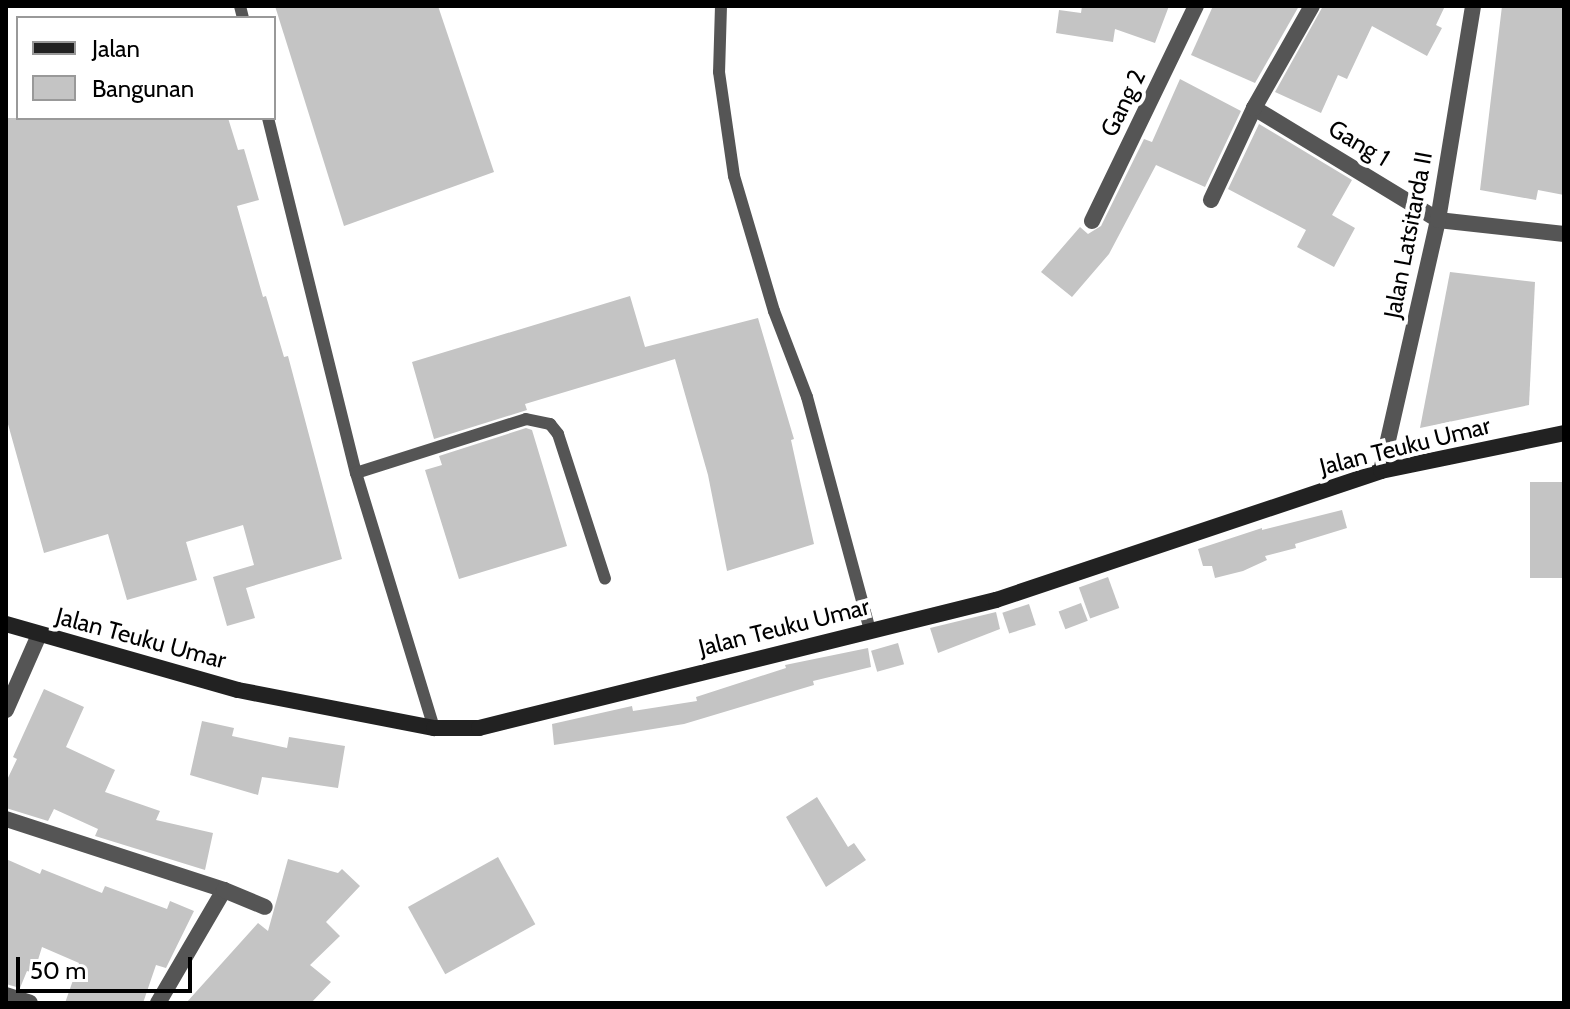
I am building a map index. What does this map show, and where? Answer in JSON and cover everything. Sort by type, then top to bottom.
[{"type":"main road","name":"Jalan Teuku Umar","points":[[6,624],[238,690],[434,728],[479,728],[996,600],[1381,471],[1564,433]]},
{"type":"street","name":"Gang 2","points":[[1092,221],[1196,6]]},
{"type":"street","points":[[1211,200],[1254,108],[1312,6]]},
{"type":"street","name":"Jalan Latsitarda II","points":[[1381,471],[1438,220],[1473,6]]},
{"type":"street","name":"Gang 1","points":[[1254,108],[1438,220]]},
{"type":"street","points":[[1438,220],[1564,234]]},
{"type":"street","points":[[6,710],[39,635]]},
{"type":"street","points":[[6,819],[224,890],[265,907]]},
{"type":"street","points":[[158,1003],[224,890]]},
{"type":"street","points":[[6,995],[30,1003]]},
{"type":"lane","points":[[721,6],[719,72],[734,176],[774,311],[807,397],[870,630]]},
{"type":"lane","points":[[268,120],[356,473],[434,728]]},
{"type":"lane","points":[[356,473],[526,419],[550,424],[558,434],[605,579]]},
{"type":"building","points":[[275,6],[438,6],[494,172],[344,226]]},
{"type":"building","points":[[1082,6],[1169,6],[1155,43],[1115,29],[1113,42],[1056,33],[1059,10],[1081,13]]},
{"type":"building","points":[[1213,6],[1299,6],[1255,83],[1191,55]]},
{"type":"building","points":[[1323,6],[1445,6],[1436,25],[1442,28],[1427,56],[1372,26],[1347,79],[1338,75],[1321,113],[1275,92]]},
{"type":"building","points":[[1502,6],[1564,6],[1564,195],[1538,190],[1536,200],[1480,190]]},
{"type":"building","points":[[1180,79],[1241,111],[1205,187],[1156,165],[1109,254],[1072,297],[1041,272],[1080,227],[1088,234],[1101,226],[1144,139],[1152,142]]},
{"type":"building","points":[[6,118],[229,120],[238,150],[244,149],[259,200],[237,206],[263,297],[266,296],[284,357],[288,356],[342,559],[246,588],[255,618],[227,626],[213,577],[254,565],[243,525],[186,542],[197,580],[127,600],[108,534],[44,553],[6,417]]},
{"type":"building","points":[[1259,124],[1352,180],[1332,215],[1355,228],[1334,267],[1297,247],[1306,230],[1228,189]]},
{"type":"building","points":[[1450,272],[1535,282],[1529,405],[1420,428]]},
{"type":"building","points":[[630,296],[645,347],[758,318],[794,439],[791,440],[814,544],[727,571],[708,475],[675,359],[525,404],[527,410],[434,439],[412,362]]},
{"type":"building","points":[[526,428],[532,430],[567,546],[459,579],[425,470],[442,465],[439,456]]},
{"type":"building","points":[[1530,482],[1564,482],[1564,578],[1530,578]]},
{"type":"building","points":[[1342,510],[1347,528],[1295,544],[1296,548],[1265,556],[1267,560],[1243,571],[1215,578],[1212,566],[1203,566],[1198,549],[1262,528]]},
{"type":"building","points":[[1108,577],[1119,608],[1090,619],[1079,588]]},
{"type":"building","points":[[1081,603],[1088,621],[1065,629],[1059,612]]},
{"type":"building","points":[[1029,604],[1036,625],[1009,634],[1002,613]]},
{"type":"building","points":[[996,612],[1000,629],[938,653],[930,628]]},
{"type":"building","points":[[898,643],[904,664],[877,672],[871,651]]},
{"type":"building","points":[[868,648],[871,667],[813,681],[814,685],[684,724],[554,745],[552,724],[632,706],[633,711],[697,701],[696,697],[786,668],[785,665]]},
{"type":"building","points":[[44,689],[84,707],[66,747],[115,770],[105,792],[160,811],[156,820],[213,833],[205,870],[95,836],[98,829],[54,809],[48,821],[6,808],[6,782],[17,759],[13,757]]},
{"type":"building","points":[[202,721],[234,728],[232,736],[287,748],[289,737],[345,746],[338,788],[262,777],[258,795],[190,775]]},
{"type":"building","points":[[817,797],[848,847],[854,843],[866,860],[826,887],[786,817]]},
{"type":"building","points":[[498,857],[535,924],[445,974],[408,907]]},
{"type":"building","points":[[6,859],[40,874],[42,869],[102,893],[105,886],[167,909],[170,901],[194,911],[166,968],[156,965],[143,1003],[65,1003],[79,963],[42,947],[34,973],[27,971],[20,988],[6,984]]},
{"type":"building","points":[[288,859],[338,873],[342,869],[360,886],[326,922],[340,936],[310,965],[331,982],[311,1003],[186,1003],[258,923],[268,931]]}]
